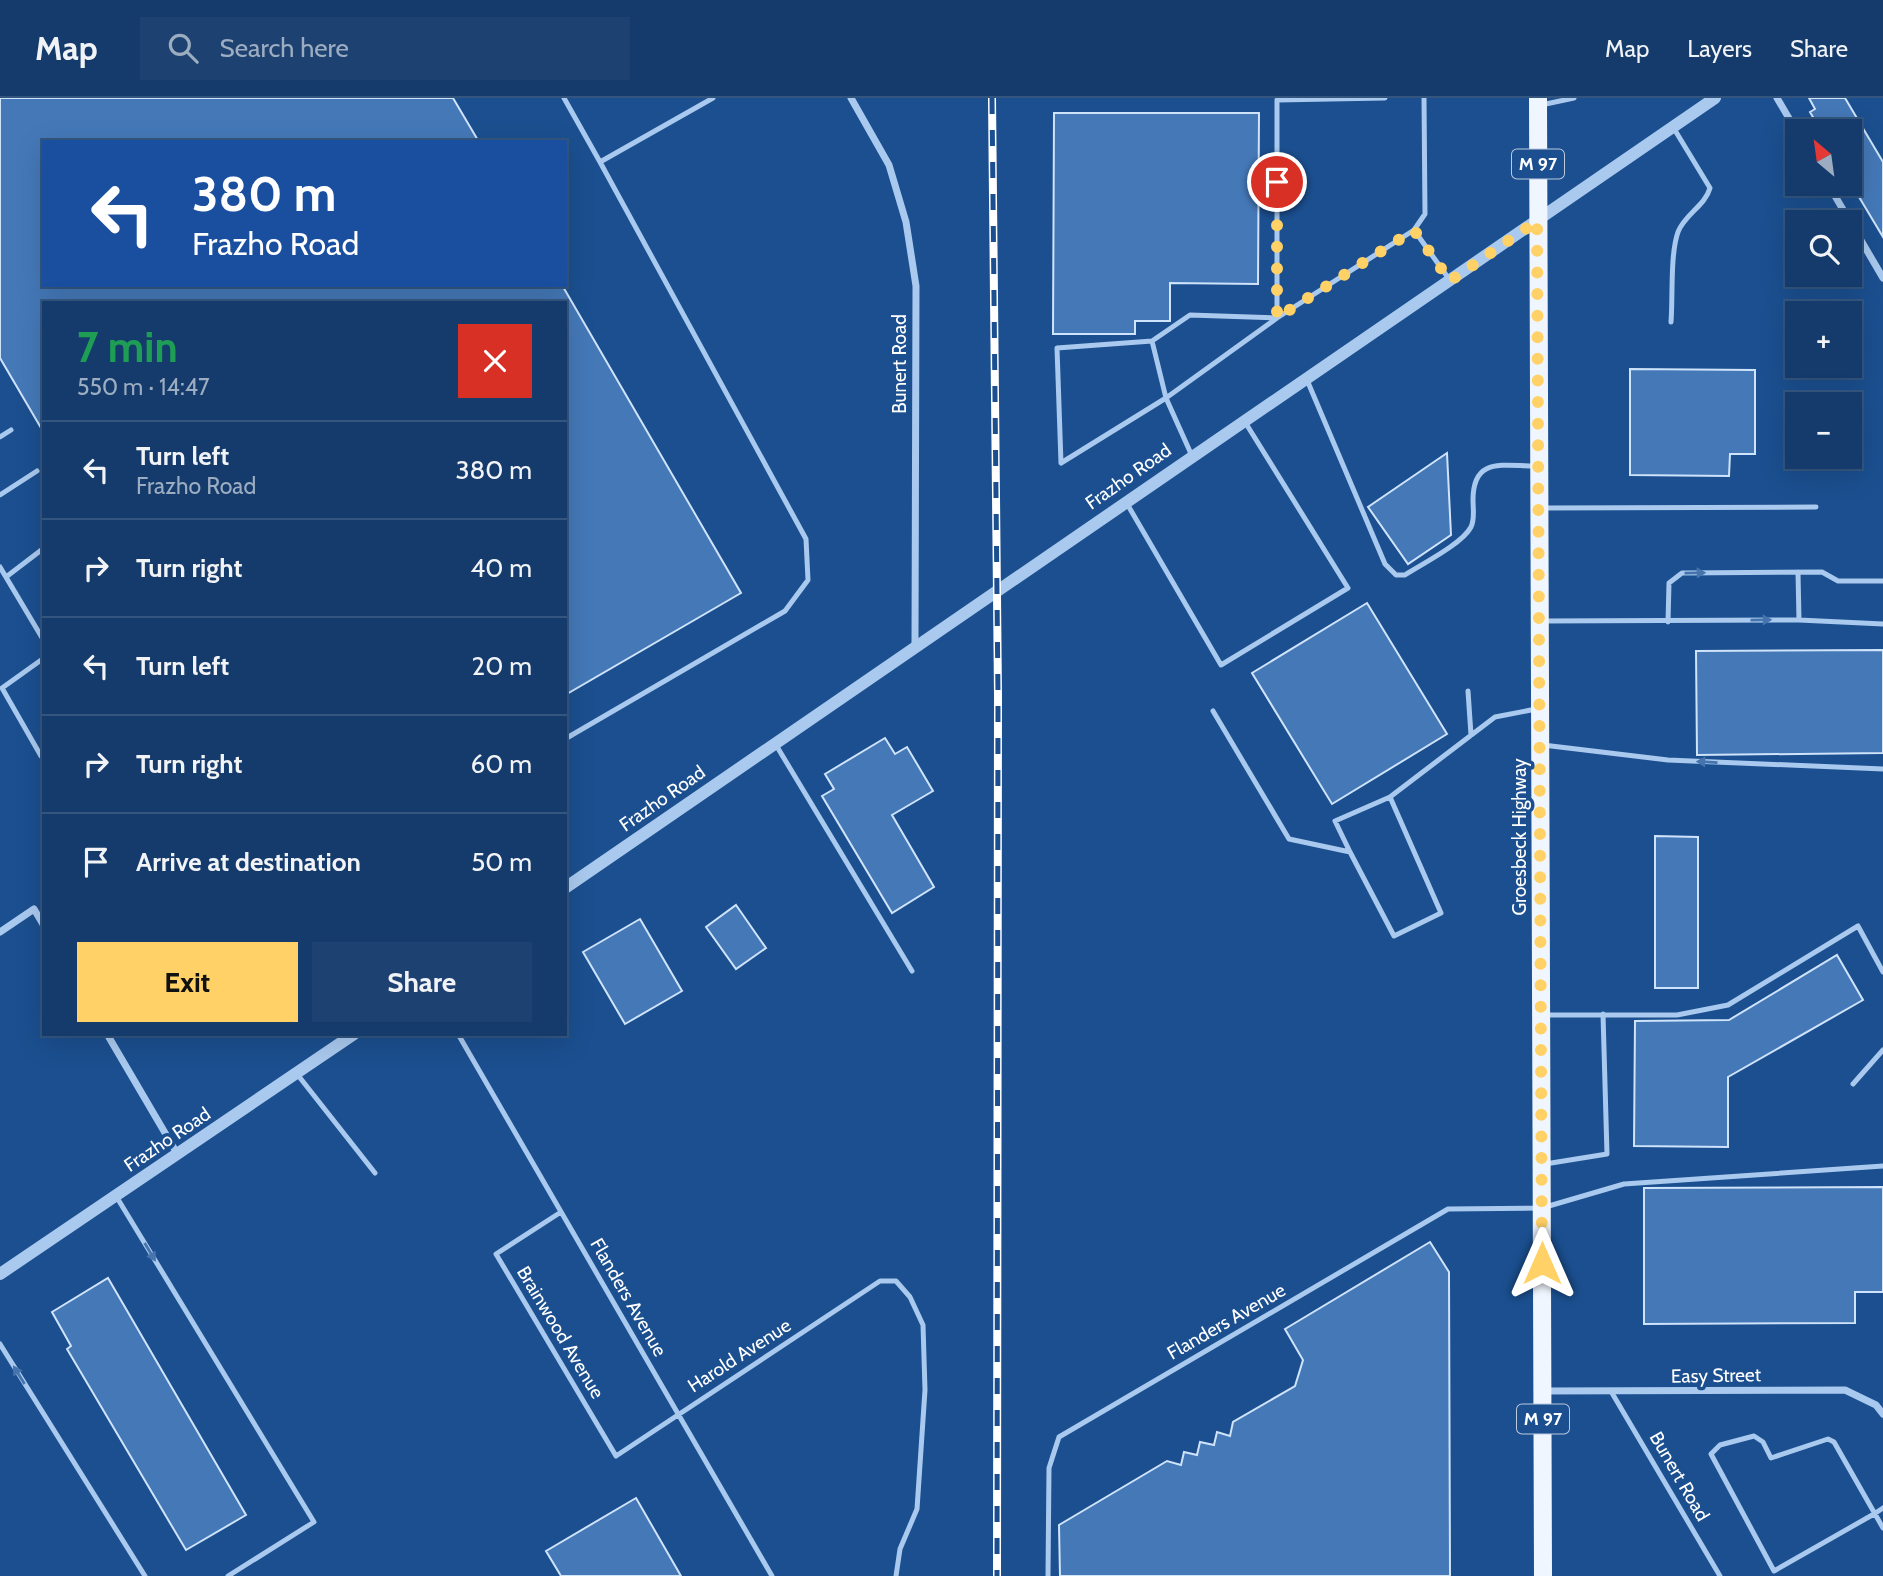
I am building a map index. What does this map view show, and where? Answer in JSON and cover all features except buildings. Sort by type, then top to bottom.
[{"type":"main road","name":"Groesbeck Highway","points":[[1538,102],[1543,1576]]},
{"type":"street","name":"Bunert Road","points":[[851,98],[889,165],[906,222],[914,273],[915,644]]},
{"type":"street","name":"Frazho Road","points":[[567,887],[915,644],[1715,98]]},
{"type":"street","points":[[1777,98],[1789,119]]},
{"type":"street","points":[[1835,196],[1883,278]]},
{"type":"street","points":[[0,932],[34,909],[42,923]]},
{"type":"street","points":[[108,1036],[178,1155]]},
{"type":"street","name":"Frazho Road","points":[[0,1274],[297,1074],[347,1036]]},
{"type":"street","name":"Easy Street","points":[[1543,1391],[1845,1390],[1876,1405],[1883,1414]]},
{"type":"lane","points":[[564,98],[806,539],[808,580],[785,611],[567,737]]},
{"type":"lane","points":[[600,162],[713,98]]},
{"type":"lane","points":[[1277,318],[1277,100],[1385,98]]},
{"type":"lane","points":[[1277,318],[1190,315],[1152,341],[1057,348],[1061,463],[1166,398],[1277,318],[1414,230],[1425,214],[1424,98]]},
{"type":"lane","points":[[1538,102],[1574,98]]},
{"type":"lane","points":[[1671,322],[1677,234],[1685,218],[1707,197],[1710,188],[1673,127]]},
{"type":"lane","points":[[1414,230],[1450,281]]},
{"type":"lane","points":[[1152,341],[1166,398],[1192,456]]},
{"type":"lane","points":[[1306,378],[1385,564],[1396,575],[1405,575],[1462,537],[1471,527],[1473,482],[1482,471],[1490,466],[1538,467]]},
{"type":"lane","points":[[1126,502],[1221,664],[1348,588],[1244,420]]},
{"type":"lane","points":[[0,437],[11,430]]},
{"type":"lane","points":[[0,495],[37,471]]},
{"type":"lane","points":[[1538,508],[1816,507]]},
{"type":"lane","points":[[6,577],[42,550]]},
{"type":"lane","points":[[0,567],[42,639]]},
{"type":"lane","points":[[1798,572],[1799,620]]},
{"type":"lane","points":[[1668,622],[1669,583],[1682,573],[1822,572],[1838,581],[1883,581]]},
{"type":"lane","points":[[1539,621],[1799,620],[1883,624]]},
{"type":"lane","points":[[41,756],[2,688],[42,658]]},
{"type":"lane","points":[[1468,691],[1471,735]]},
{"type":"lane","points":[[1390,797],[1441,913],[1394,936],[1335,821],[1390,797],[1495,717],[1539,709]]},
{"type":"lane","points":[[1213,711],[1289,839],[1350,852]]},
{"type":"lane","points":[[775,743],[912,971]]},
{"type":"lane","points":[[1540,745],[1668,760],[1883,769]]},
{"type":"lane","points":[[1541,1015],[1677,1015],[1728,1005],[1858,926],[1883,972]]},
{"type":"lane","points":[[1542,1164],[1607,1154],[1603,1014]]},
{"type":"lane","name":"Flanders Avenue","points":[[459,1036],[772,1576]]},
{"type":"lane","points":[[1853,1084],[1883,1050]]},
{"type":"lane","points":[[297,1074],[375,1173]]},
{"type":"lane","name":"Flanders Avenue","points":[[1048,1576],[1049,1468],[1059,1437],[1448,1209],[1542,1208],[1624,1184],[1883,1166]]},
{"type":"lane","points":[[116,1196],[314,1522],[228,1576]]},
{"type":"lane","name":"Brainwood Avenue","points":[[561,1212],[496,1254],[616,1457]]},
{"type":"lane","name":"Harold Avenue","points":[[616,1457],[880,1281],[896,1281],[909,1297],[923,1325],[925,1390],[917,1509],[900,1549],[896,1576]]},
{"type":"lane","points":[[0,1344],[145,1576]]},
{"type":"lane","name":"Bunert Road","points":[[1612,1392],[1720,1576]]},
{"type":"lane","points":[[1883,1508],[1874,1514],[1775,1574],[1710,1454],[1720,1445],[1754,1436],[1763,1442],[1771,1458],[1828,1438],[1834,1442],[1874,1514],[1883,1528]]},
{"type":"railway","points":[[992,98],[998,695],[997,1576]]},
{"type":"route","points":[[1277,182],[1277,318],[1414,230],[1450,281],[1537,221],[1542,1263]]}]
